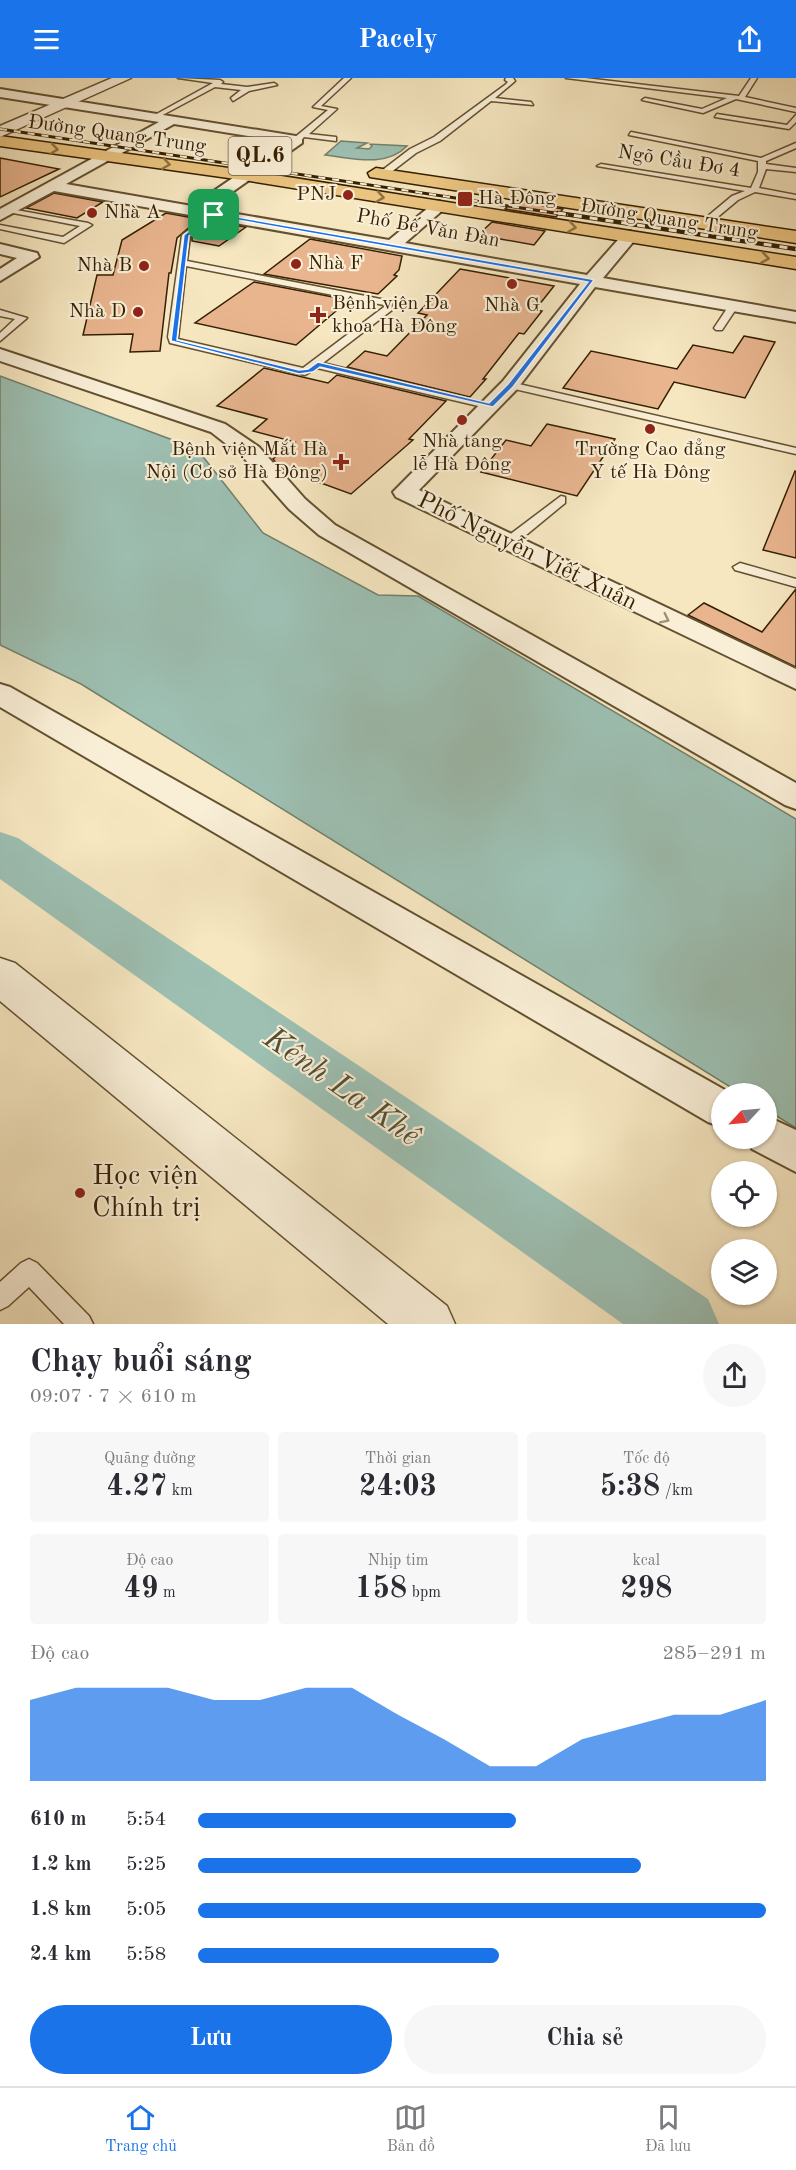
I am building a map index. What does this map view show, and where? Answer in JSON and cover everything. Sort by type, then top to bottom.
[{"type":"highway","name":"Đường Quang Trung","points":[[0,120],[45,127]]},
{"type":"highway","name":"Đường Quang Trung","points":[[114,136],[165,143]]},
{"type":"highway","name":"Đường Quang Trung","points":[[0,141],[245,175],[796,263]]},
{"type":"highway","name":"QL.6","points":[[248,154],[302,162]]},
{"type":"highway","name":"Đường Quang Trung","points":[[360,170],[796,237]]},
{"type":"highway","points":[[630,236],[647,214]]},
{"type":"street","points":[[0,132],[124,78]]},
{"type":"street","points":[[0,91],[20,82]]},
{"type":"street","points":[[0,91],[65,104],[300,138]]},
{"type":"street","points":[[5,210],[172,120]]},
{"type":"street","points":[[195,211],[300,138]]},
{"type":"street","name":"Phố Bế Văn Đàn","points":[[51,186],[796,317]]},
{"type":"street","points":[[392,246],[438,206]]},
{"type":"street","name":"Phố Nguyễn Viết Xuân","points":[[630,236],[591,280],[510,385],[404,492],[796,680]]},
{"type":"street","points":[[0,249],[31,257],[0,276]]},
{"type":"street","points":[[0,355],[218,428],[251,452],[297,504],[327,530],[796,797]]},
{"type":"street","points":[[0,694],[711,1103]]},
{"type":"street","points":[[0,976],[429,1324]]},
{"type":"street","points":[[777,1141],[796,1152]]},
{"type":"lane","points":[[181,78],[247,88]]},
{"type":"lane","points":[[155,117],[226,78]]},
{"type":"lane","points":[[300,138],[334,109],[316,106],[348,78]]},
{"type":"lane","points":[[383,174],[413,151],[437,139],[510,84],[512,81],[508,80],[510,78]]},
{"type":"lane","points":[[569,78],[737,98],[796,110]]},
{"type":"lane","points":[[645,100],[703,111],[737,98],[754,78]]},
{"type":"lane","points":[[679,90],[684,82]]},
{"type":"lane","points":[[233,99],[252,86],[270,88],[274,85]]},
{"type":"lane","points":[[488,99],[531,104]]},
{"type":"lane","points":[[717,116],[789,127],[796,117]]},
{"type":"lane","name":"Ngõ Cầu Đơ 4","points":[[631,134],[762,163],[796,144]]},
{"type":"lane","points":[[300,138],[333,139]]},
{"type":"lane","points":[[762,163],[796,170]]},
{"type":"lane","name":"Ngõ Cầu Đơ 4","points":[[705,223],[735,198],[753,190],[762,172],[762,163]]},
{"type":"lane","name":"Ngõ Cầu Đơ 4","points":[[601,166],[753,190]]},
{"type":"lane","points":[[753,190],[796,197]]},
{"type":"lane","points":[[0,227],[64,240],[88,225],[5,210]]},
{"type":"lane","points":[[183,263],[388,303],[390,306],[310,371],[299,372],[174,341],[183,263],[188,232],[214,215]]},
{"type":"lane","points":[[719,328],[733,306]]},
{"type":"lane","points":[[0,313],[21,318],[0,338]]},
{"type":"lane","points":[[318,364],[491,405]]},
{"type":"lane","points":[[510,385],[796,451]]},
{"type":"lane","points":[[509,542],[561,500]]},
{"type":"lane","points":[[740,567],[796,583]]},
{"type":"lane","points":[[0,1298],[29,1271],[81,1324]]},
{"type":"shaded area","points":[[341,141],[367,143],[357,148],[369,149],[372,146],[370,144],[407,146],[399,153],[379,159],[368,160],[325,155]]},
{"type":"shaded area","points":[[0,376],[197,449],[263,533],[378,595],[418,596],[796,819],[796,1128],[777,1116],[777,1083],[724,1083],[81,684],[0,645]]},
{"type":"building","points":[[0,158],[59,169],[0,197]]},
{"type":"building","points":[[54,193],[103,202],[77,218],[26,208]]},
{"type":"building","points":[[513,201],[563,209],[556,217],[505,209]]},
{"type":"building","points":[[166,213],[199,219],[177,238],[171,273],[169,273],[160,351],[130,352],[133,334],[83,335],[97,275],[113,275],[122,240]]},
{"type":"building","points":[[213,222],[246,227],[219,246],[192,241],[192,237]]},
{"type":"building","points":[[492,222],[545,231],[534,245],[478,235]]},
{"type":"building","name":"Nhà F","points":[[310,239],[402,256],[399,270],[394,275],[397,276],[378,294],[264,274]]},
{"type":"building","points":[[460,269],[554,286],[535,310],[542,311],[524,334],[519,333],[470,397],[347,367],[365,351],[387,356],[427,315],[418,313]]},
{"type":"building","points":[[254,282],[349,300],[296,345],[195,323]]},
{"type":"building","points":[[744,336],[775,342],[745,398],[674,382],[658,409],[563,388],[591,351],[677,369],[693,345],[733,353]]},
{"type":"building","points":[[264,368],[328,383],[337,375],[446,401],[409,439],[413,440],[351,494],[280,468],[273,459],[295,442],[253,431],[267,419],[217,406]]},
{"type":"building","points":[[547,424],[615,439],[577,496],[481,472],[506,440],[531,446]]},
{"type":"building","points":[[796,472],[796,558],[763,550]]},
{"type":"building","points":[[796,589],[796,667],[688,615],[704,603],[762,632]]},
{"type":"waterway","name":"Kênh La Khê","points":[[0,852],[683,1324]]},
{"type":"railway","points":[[0,129],[568,215]]},
{"type":"railway","points":[[558,213],[796,249]]},
{"type":"place","name":"PNJ","points":[[348,195]]},
{"type":"place","name":"Hà Đông","points":[[465,199]]},
{"type":"place","name":"Nhà A","points":[[92,213]]},
{"type":"place","name":"Nhà F","points":[[296,264]]},
{"type":"place","name":"Nhà B","points":[[144,266]]},
{"type":"place","name":"Nhà G","points":[[512,284]]},
{"type":"place","name":"Nhà D","points":[[138,312]]},
{"type":"place","name":"Bệnh viện Đa khoa Hà Đông","points":[[318,315]]},
{"type":"place","name":"Nhà tang lễ Hà Đông","points":[[462,420]]},
{"type":"place","name":"Trường Cao đẳng Y tế Hà Đông","points":[[650,429]]},
{"type":"place","name":"Bệnh viện Mắt Hà Nội (Cơ sở Hà Đông)","points":[[341,462]]},
{"type":"place","name":"Học viện Chính trị","points":[[80,1193]]},
{"type":"route","points":[[214,215],[591,280],[510,385],[491,405],[318,364],[310,371],[299,372],[174,341],[186,235],[214,215]]}]
